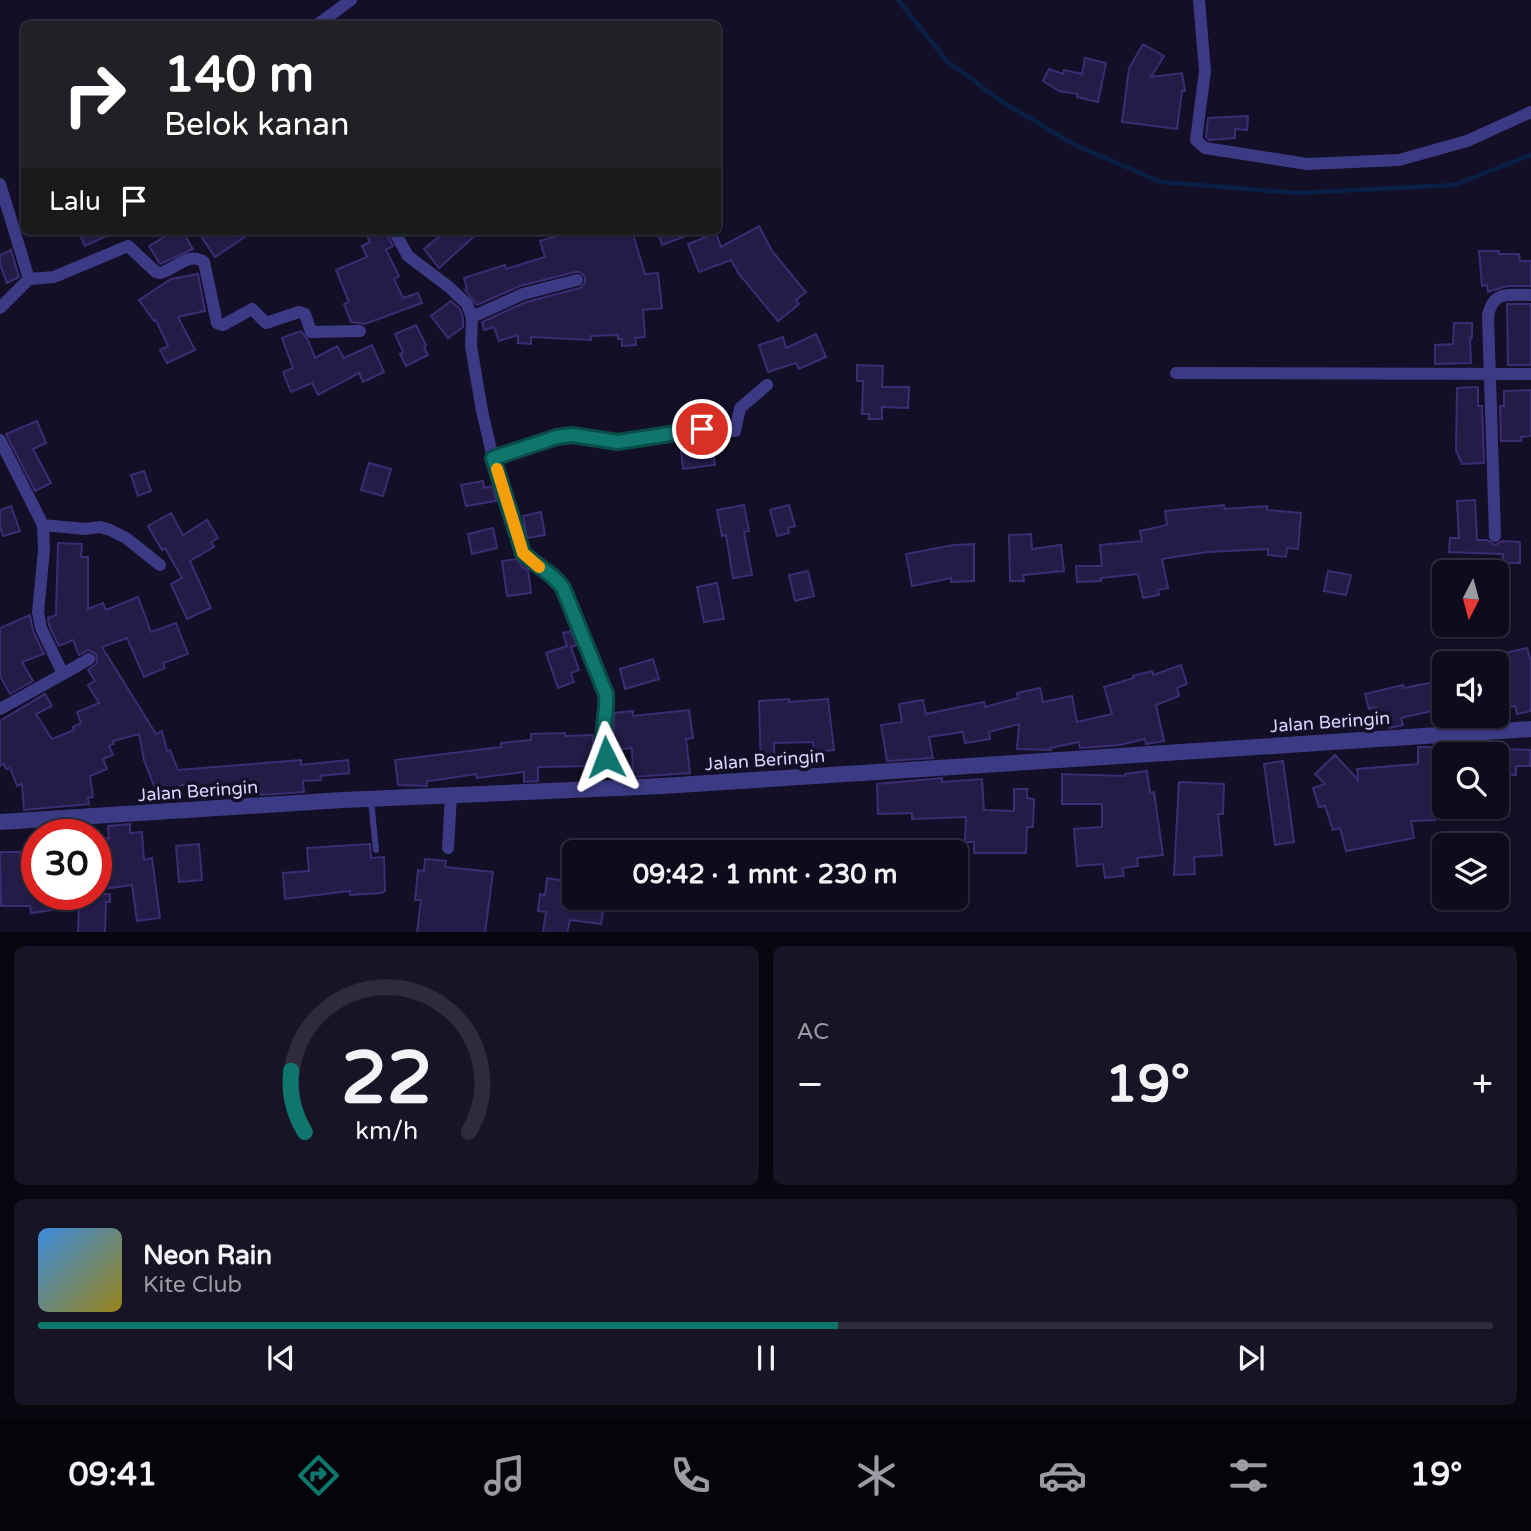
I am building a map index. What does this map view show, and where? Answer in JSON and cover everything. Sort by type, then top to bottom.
[{"type":"street","points":[[322,21],[351,0]]},
{"type":"street","points":[[1199,0],[1205,71],[1196,140],[1205,148],[1307,164],[1399,160],[1467,141],[1531,112]]},
{"type":"street","points":[[0,184],[29,279]]},
{"type":"street","points":[[396,235],[408,256],[467,304],[472,317],[471,346],[482,411],[493,458],[523,553],[556,578],[563,588],[606,694],[603,737],[606,757],[628,787]]},
{"type":"street","points":[[0,308],[29,279],[54,277],[128,246],[156,272],[166,271],[191,258],[199,258],[204,262],[217,323],[220,325],[223,326],[252,309],[266,323],[299,312],[305,314],[311,332],[360,331]]},
{"type":"street","points":[[472,317],[523,294],[577,280]]},
{"type":"street","points":[[1495,536],[1488,316],[1490,303],[1502,296],[1531,295]]},
{"type":"street","points":[[1176,373],[1531,374]]},
{"type":"street","points":[[493,458],[557,437],[572,435],[618,442],[702,429],[731,432],[737,428],[740,408],[767,386]]},
{"type":"street","points":[[0,440],[43,526],[44,551],[38,612],[41,628],[62,674]]},
{"type":"street","points":[[43,526],[85,530],[100,527],[110,530],[126,538],[160,565]]},
{"type":"street","points":[[0,709],[89,659]]},
{"type":"street","name":"Jalan Beringin","points":[[0,822],[990,766],[1157,752],[1531,729]]},
{"type":"street","points":[[447,848],[451,796]]},
{"type":"lane","points":[[371,799],[376,850]]},
{"type":"building","points":[[1143,44],[1164,56],[1151,77],[1182,73],[1185,91],[1182,91],[1177,129],[1122,122],[1129,68]]},
{"type":"building","points":[[1085,58],[1106,63],[1098,102],[1077,97],[1078,94],[1059,91],[1043,81],[1049,69],[1063,74],[1064,70],[1082,74]]},
{"type":"building","points":[[1248,116],[1247,130],[1235,129],[1235,138],[1209,140],[1206,137],[1208,118]]},
{"type":"building","points":[[759,226],[772,251],[806,292],[796,300],[799,304],[778,321],[739,274],[731,260],[699,272],[688,244],[717,235],[721,247]]},
{"type":"building","points":[[80,235],[108,235],[85,246]]},
{"type":"building","points":[[167,235],[184,235],[193,249],[160,264],[149,246]]},
{"type":"building","points":[[203,235],[248,235],[215,257]]},
{"type":"building","points":[[367,235],[387,235],[393,246],[386,250],[399,276],[394,279],[403,298],[418,293],[422,303],[365,324],[351,322],[344,304],[349,302],[336,270],[367,257],[362,246],[370,242]]},
{"type":"building","points":[[441,235],[476,235],[439,268],[424,249]]},
{"type":"building","points":[[561,235],[633,235],[645,274],[658,273],[662,308],[643,310],[645,337],[635,338],[636,345],[622,346],[622,339],[618,339],[618,335],[591,336],[591,340],[531,337],[531,344],[518,343],[518,335],[499,341],[494,327],[484,330],[482,322],[526,302],[580,288],[585,283],[585,277],[580,272],[575,272],[520,286],[477,305],[465,290],[464,278],[505,265],[506,269],[545,257],[540,241]]},
{"type":"building","points":[[658,235],[688,235],[662,245]]},
{"type":"building","points":[[11,250],[19,277],[7,283],[0,264],[0,255]]},
{"type":"building","points":[[1479,251],[1519,254],[1520,261],[1531,261],[1531,286],[1507,286],[1488,292],[1487,285],[1482,286]]},
{"type":"building","points":[[198,274],[205,311],[178,317],[195,350],[167,363],[160,350],[168,346],[156,320],[154,321],[139,300],[171,279]]},
{"type":"building","points":[[451,301],[460,309],[463,327],[448,338],[431,316]]},
{"type":"building","points":[[1507,304],[1531,304],[1531,365],[1508,365]]},
{"type":"building","points":[[1454,323],[1472,323],[1471,363],[1435,364],[1435,345],[1453,344]]},
{"type":"building","points":[[416,325],[428,355],[406,366],[395,334]]},
{"type":"building","points":[[301,331],[315,358],[337,346],[344,358],[372,345],[384,372],[363,382],[359,373],[318,395],[312,383],[291,392],[283,372],[293,368],[282,338]]},
{"type":"building","points":[[816,334],[826,357],[799,369],[796,363],[768,372],[759,345],[783,337],[786,348]]},
{"type":"building","points":[[857,365],[883,366],[882,387],[909,387],[908,408],[882,407],[882,419],[869,419],[869,414],[862,414],[863,381],[857,381]]},
{"type":"building","points":[[1478,387],[1478,406],[1482,406],[1484,463],[1462,464],[1456,450],[1457,388]]},
{"type":"building","points":[[1531,390],[1531,436],[1521,437],[1521,441],[1501,441],[1500,406],[1504,406],[1504,391]]},
{"type":"building","points":[[37,421],[46,443],[33,449],[51,483],[35,491],[6,434]]},
{"type":"building","points":[[711,438],[715,465],[683,469],[680,441]]},
{"type":"building","points":[[369,463],[391,469],[383,496],[361,490]]},
{"type":"building","points":[[144,471],[151,491],[138,496],[131,475]]},
{"type":"building","points":[[483,481],[484,488],[493,486],[496,501],[466,506],[461,485]]},
{"type":"building","points":[[1475,500],[1477,540],[1487,540],[1495,545],[1502,541],[1520,542],[1520,563],[1503,560],[1503,554],[1449,552],[1450,538],[1459,538],[1457,501]]},
{"type":"building","points":[[744,505],[749,531],[744,532],[752,575],[733,578],[726,535],[722,536],[717,510]]},
{"type":"building","points":[[789,505],[795,526],[788,528],[789,533],[777,536],[770,510]]},
{"type":"building","points":[[1224,505],[1225,509],[1267,506],[1267,510],[1301,513],[1298,549],[1287,548],[1286,557],[1268,555],[1268,549],[1207,552],[1162,559],[1168,588],[1158,590],[1159,595],[1143,598],[1138,574],[1101,578],[1101,581],[1077,582],[1076,566],[1102,566],[1100,545],[1142,541],[1140,531],[1167,525],[1165,511]]},
{"type":"building","points":[[11,506],[20,531],[3,536],[0,510]]},
{"type":"building","points":[[541,512],[545,535],[527,538],[523,516]]},
{"type":"building","points":[[171,513],[183,535],[207,520],[218,538],[211,542],[214,547],[190,561],[211,608],[187,619],[171,584],[182,578],[165,548],[162,550],[148,526]]},
{"type":"building","points":[[493,528],[497,548],[472,554],[468,534]]},
{"type":"building","points":[[1031,534],[1032,549],[1061,545],[1064,571],[1023,575],[1024,581],[1010,581],[1009,535]]},
{"type":"building","points":[[58,543],[82,544],[81,557],[88,557],[88,609],[103,603],[106,610],[138,597],[151,632],[176,623],[188,654],[163,663],[165,668],[144,677],[127,638],[102,647],[156,734],[162,731],[167,751],[170,750],[178,770],[301,760],[301,765],[348,760],[349,773],[303,781],[304,792],[261,795],[260,788],[189,794],[188,783],[157,794],[144,760],[139,734],[113,741],[114,744],[109,746],[113,755],[103,759],[107,769],[90,776],[93,797],[88,798],[89,804],[24,810],[22,784],[17,786],[10,768],[6,769],[4,764],[0,766],[0,721],[45,694],[52,706],[36,714],[52,739],[74,730],[73,727],[81,723],[77,712],[99,703],[88,685],[95,681],[88,670],[97,663],[96,654],[88,650],[79,655],[73,640],[59,646],[49,625],[48,618],[56,615]]},
{"type":"building","points":[[974,544],[974,581],[951,582],[951,578],[912,586],[906,554]]},
{"type":"building","points":[[517,559],[522,567],[528,570],[531,593],[507,596],[502,561]]},
{"type":"building","points":[[808,571],[814,596],[795,601],[789,575]]},
{"type":"building","points":[[1328,571],[1351,575],[1346,595],[1324,591]]},
{"type":"building","points":[[717,583],[724,619],[704,622],[697,587]]},
{"type":"building","points":[[30,615],[33,631],[44,654],[22,662],[33,681],[10,694],[0,676],[0,628]]},
{"type":"building","points":[[571,631],[577,645],[571,647],[579,670],[571,673],[574,682],[558,688],[546,653],[567,646],[563,633]]},
{"type":"building","points":[[1527,648],[1531,662],[1531,711],[1517,714],[1515,706],[1509,707],[1509,652]]},
{"type":"building","points":[[653,659],[659,679],[625,689],[620,669]]},
{"type":"building","points":[[1181,665],[1187,684],[1177,688],[1179,696],[1156,705],[1164,741],[1146,744],[1145,739],[1120,745],[1080,748],[1079,742],[1050,748],[1051,750],[1017,749],[1019,724],[989,732],[990,739],[965,743],[963,732],[929,737],[933,758],[887,761],[881,725],[902,722],[899,704],[923,700],[926,714],[984,702],[985,707],[1018,698],[1017,693],[1040,688],[1043,702],[1072,696],[1077,722],[1112,714],[1104,687],[1134,678],[1133,676],[1152,671],[1153,675]]},
{"type":"building","points":[[1432,682],[1432,711],[1401,718],[1403,725],[1389,728],[1387,721],[1379,723],[1376,707],[1369,709],[1365,694],[1403,685],[1404,688]]},
{"type":"building","points":[[789,699],[789,702],[828,699],[834,750],[814,752],[813,742],[774,743],[775,766],[761,767],[759,701]]},
{"type":"building","points":[[689,710],[693,738],[686,739],[690,773],[633,777],[632,748],[612,748],[614,713],[633,711],[633,716]]},
{"type":"building","points":[[565,733],[565,736],[593,735],[593,766],[538,767],[538,781],[524,782],[524,772],[477,778],[476,774],[427,781],[427,786],[398,785],[395,760],[501,747],[501,743],[531,740],[531,734]]},
{"type":"building","points":[[1418,747],[1432,747],[1432,819],[1435,820],[1411,821],[1414,838],[1346,851],[1340,828],[1333,830],[1325,806],[1319,807],[1313,788],[1325,784],[1315,774],[1335,755],[1358,780],[1357,769],[1418,764]]},
{"type":"building","points":[[1509,749],[1531,750],[1530,766],[1516,766],[1516,775],[1509,775]]},
{"type":"building","points":[[1283,761],[1294,842],[1275,845],[1264,764]]},
{"type":"building","points":[[1147,771],[1150,793],[1154,792],[1163,855],[1137,858],[1138,866],[1122,868],[1124,876],[1105,878],[1103,864],[1077,866],[1074,829],[1102,827],[1102,804],[1062,804],[1062,774],[1125,776]]},
{"type":"building","points":[[942,778],[942,782],[982,779],[984,810],[1014,811],[1014,789],[1027,789],[1027,798],[1034,799],[1033,827],[1027,827],[1026,853],[974,853],[974,842],[965,840],[966,817],[912,819],[912,813],[878,814],[877,784]]},
{"type":"building","points":[[1179,782],[1224,784],[1223,814],[1218,814],[1222,855],[1194,857],[1195,874],[1174,875]]},
{"type":"building","points":[[130,824],[130,833],[142,832],[144,860],[152,858],[160,918],[137,921],[132,885],[112,888],[112,826]]},
{"type":"building","points":[[199,844],[202,880],[179,882],[176,846]]},
{"type":"building","points":[[370,844],[371,858],[384,857],[385,891],[382,893],[350,895],[350,891],[285,899],[283,873],[309,871],[307,848]]},
{"type":"building","points":[[0,852],[20,852],[21,906],[1,906]]},
{"type":"building","points":[[425,859],[446,861],[445,867],[493,872],[485,932],[417,932],[421,900],[415,900],[418,870],[424,871]]},
{"type":"building","points":[[547,878],[562,880],[562,910],[603,910],[601,924],[570,920],[567,932],[543,932],[546,912],[538,911],[540,894],[545,895]]},
{"type":"building","points":[[31,910],[52,910],[31,913]]},
{"type":"building","points":[[79,910],[106,910],[105,932],[78,932]]},
{"type":"waterway","points":[[898,0],[946,60],[1001,101],[1073,144],[1161,182],[1298,193],[1454,185],[1531,155]]},
{"type":"slow traffic","points":[[497,469],[523,553],[539,567]]},
{"type":"route","points":[[606,757],[603,737],[606,694],[563,588],[556,578],[523,553],[493,458],[557,437],[586,436],[618,442],[702,429]]}]
